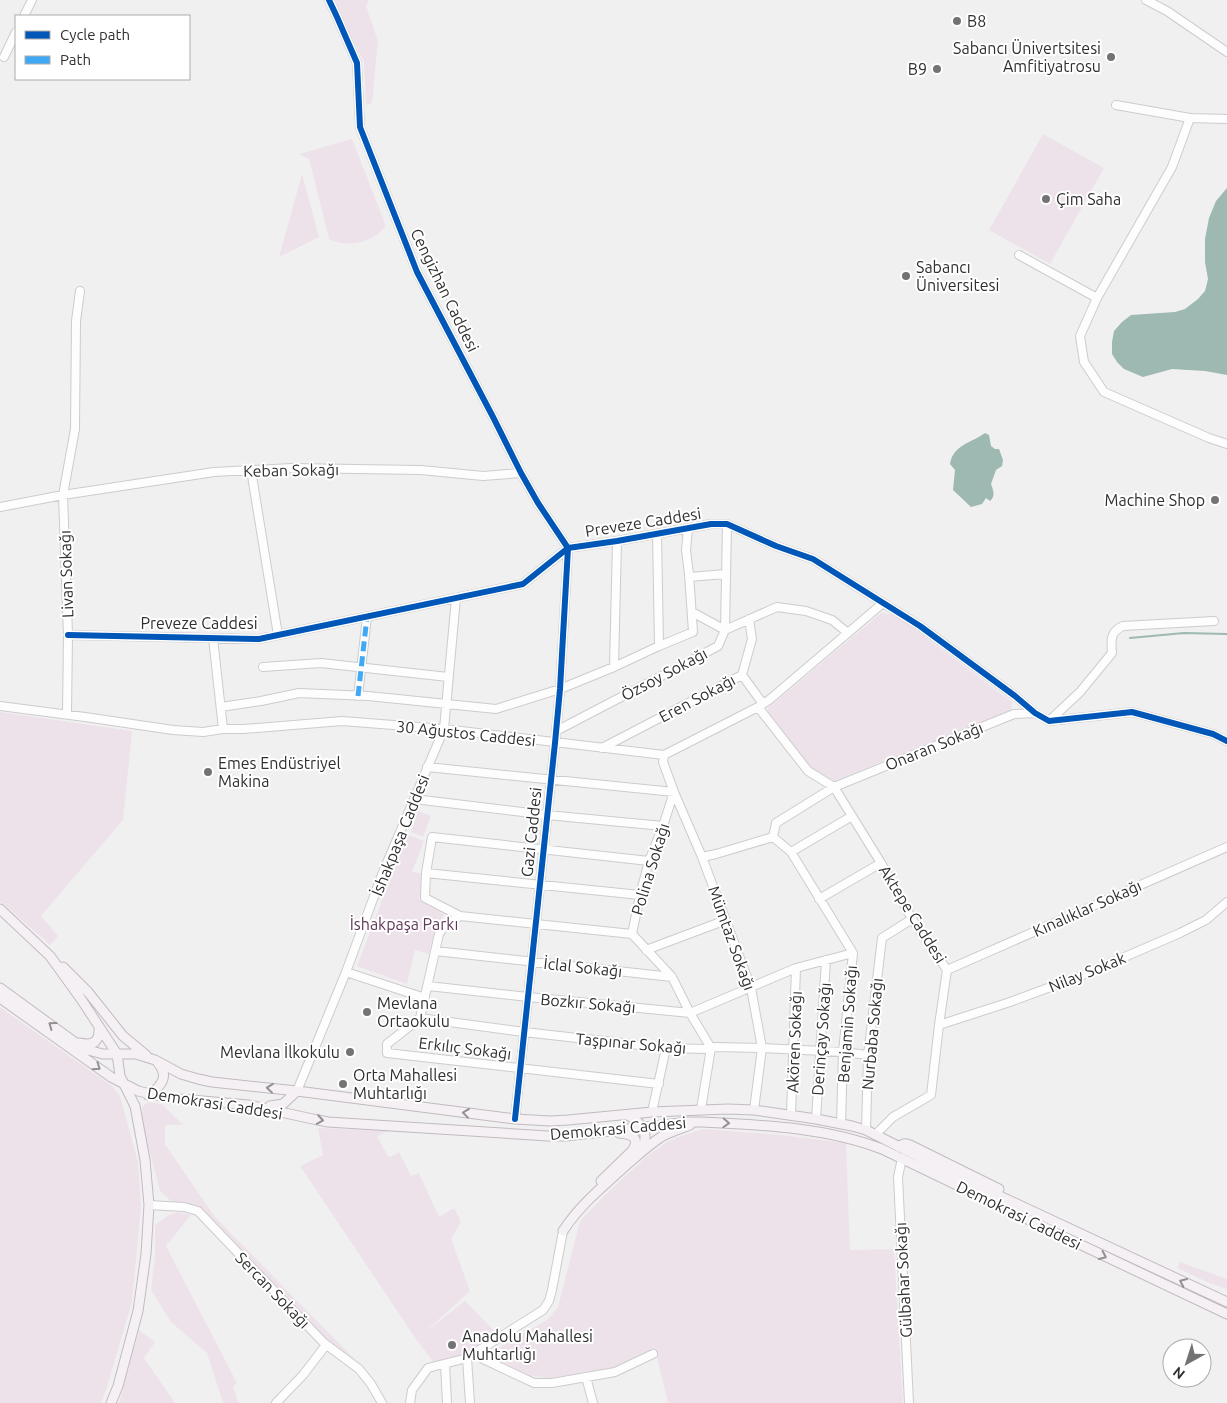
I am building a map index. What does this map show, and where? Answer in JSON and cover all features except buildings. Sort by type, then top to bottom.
[{"type":"main road","points":[[0,909],[78,981],[123,1036],[162,1069],[164,1075],[159,1088],[152,1095],[145,1095],[139,1099],[135,1106]]},
{"type":"main road","points":[[50,956],[117,1054],[120,1076],[135,1106],[145,1160],[149,1206],[146,1254],[138,1311],[118,1386],[111,1403]]},
{"type":"main road","name":"Demokrasi Caddesi","points":[[0,988],[76,1043],[93,1052],[103,1054],[136,1054],[152,1059],[176,1071],[212,1082],[515,1119],[550,1121],[652,1112],[728,1108],[791,1115],[866,1130],[1227,1302]]},
{"type":"main road","name":"Demokrasi Caddesi","points":[[0,998],[124,1085],[138,1091],[168,1098],[249,1106],[328,1122],[566,1136],[702,1122],[780,1127],[832,1134],[864,1142],[902,1158],[1227,1314]]},
{"type":"main road","points":[[76,1043],[88,1045],[95,1042],[99,1026]]},
{"type":"main road","points":[[120,1068],[128,1057],[136,1054]]},
{"type":"main road","points":[[249,1106],[278,1106],[283,1104],[297,1091]]},
{"type":"main road","points":[[628,1115],[634,1118],[645,1134],[644,1146],[637,1156]]},
{"type":"main road","points":[[515,1119],[518,1128],[532,1134]]},
{"type":"main road","points":[[563,1231],[575,1214],[637,1156],[670,1132],[702,1122]]},
{"type":"main road","points":[[563,1231],[570,1211],[629,1155],[635,1146],[635,1139],[628,1134],[598,1132]]},
{"type":"main road","points":[[899,1147],[899,1155],[902,1158]]},
{"type":"street","points":[[24,15],[32,0]]},
{"type":"street","name":"Cengizhan Caddesi","points":[[329,0],[357,63],[360,127],[417,272],[485,400],[521,473],[538,504],[568,548]]},
{"type":"street","points":[[1146,0],[1167,11],[1227,52]]},
{"type":"street","points":[[4,57],[15,34]]},
{"type":"street","points":[[1116,105],[1190,118],[1227,119]]},
{"type":"street","points":[[1190,118],[1172,167],[1097,298],[1080,336],[1084,362],[1104,392],[1227,444]]},
{"type":"street","points":[[1019,255],[1097,298]]},
{"type":"street","name":"Livan Sokağı","points":[[67,714],[68,635],[63,495],[75,429],[76,322],[80,291]]},
{"type":"street","name":"Keban Sokağı","points":[[0,507],[63,495],[214,472],[292,468],[421,470],[483,476],[521,473]]},
{"type":"street","points":[[251,470],[278,635]]},
{"type":"street","name":"Preveze Caddesi","points":[[68,635],[260,639],[523,584],[568,548],[711,524],[727,524],[776,546],[813,559],[920,626],[1049,721]]},
{"type":"street","points":[[724,630],[727,524]]},
{"type":"street","points":[[221,707],[299,693],[358,696],[496,709],[560,689],[693,632],[690,577],[686,550],[688,529]]},
{"type":"street","points":[[657,534],[659,646]]},
{"type":"street","points":[[614,667],[617,541]]},
{"type":"street","name":"Gazi Caddesi","points":[[515,1119],[555,743],[568,548]]},
{"type":"street","points":[[690,577],[726,574]]},
{"type":"street","name":"İshakpaşa Caddesi","points":[[297,1091],[346,972],[383,872],[444,729],[456,598]]},
{"type":"street","points":[[427,768],[674,792],[663,762],[664,756],[769,700],[883,603]]},
{"type":"street","points":[[724,630],[777,607],[806,611],[832,620],[848,633]]},
{"type":"street","points":[[692,612],[724,630]]},
{"type":"street","points":[[358,696],[367,617]]},
{"type":"street","name":"Eren Sokağı","points":[[601,748],[742,675],[752,638],[749,619]]},
{"type":"street","points":[[1049,721],[1080,692],[1112,653],[1111,638],[1118,629],[1123,626],[1214,621]]},
{"type":"street","name":"Özsoy Sokağı","points":[[556,731],[718,646],[724,630]]},
{"type":"street","points":[[213,638],[223,729]]},
{"type":"street","points":[[263,667],[321,663],[448,677]]},
{"type":"street","name":"Aktepe Caddesi","points":[[742,675],[760,706],[808,771],[834,787],[881,863],[912,919],[947,970],[931,1095],[892,1117],[875,1135]]},
{"type":"street","name":"30 Ağustos Caddesi","points":[[0,706],[173,730],[203,732],[342,721],[444,729],[664,756]]},
{"type":"street","name":"Onaran Sokağı","points":[[773,837],[776,823],[834,787],[1014,714],[1035,712]]},
{"type":"street","points":[[1049,721],[1132,712],[1213,734],[1227,741]]},
{"type":"street","name":"Polina Sokağı","points":[[674,792],[649,862],[632,934],[672,977],[690,1013],[711,1048]]},
{"type":"street","name":"Mümtaz Sokağı","points":[[674,792],[702,857],[751,988],[762,1048],[754,1110]]},
{"type":"street","points":[[414,799],[547,815],[663,826]]},
{"type":"street","points":[[791,852],[852,816]]},
{"type":"street","points":[[632,934],[460,916],[425,898],[426,873],[432,837],[649,862]]},
{"type":"street","points":[[702,857],[773,837]]},
{"type":"street","name":"Benjamin Sokağı","points":[[773,837],[791,852],[853,953],[843,1052],[841,1124]]},
{"type":"street","name":"Kınalıklar Sokağı","points":[[947,970],[1227,847]]},
{"type":"street","points":[[819,899],[881,863]]},
{"type":"street","points":[[426,873],[640,895]]},
{"type":"street","name":"Nilay Sokak","points":[[939,1025],[1010,1002],[1083,975],[1206,920],[1227,902]]},
{"type":"street","name":"Erkılıç Sokağı","points":[[460,916],[444,927],[439,934],[420,1018],[388,1044],[387,1053],[659,1084]]},
{"type":"street","name":"Nurbaba Sokağı","points":[[866,1130],[868,1055],[882,938],[912,919]]},
{"type":"street","points":[[646,950],[726,920]]},
{"type":"street","name":"İclal Sokağı","points":[[435,951],[672,977]]},
{"type":"street","points":[[690,1013],[796,968],[853,953]]},
{"type":"street","name":"Derinçay Sokağı","points":[[816,1119],[826,960]]},
{"type":"street","name":"Akören Sokağı","points":[[791,1115],[796,968]]},
{"type":"street","points":[[346,972],[425,998]]},
{"type":"street","name":"Bozkır Sokağı","points":[[428,986],[690,1013]]},
{"type":"street","name":"Taşpınar Sokağı","points":[[420,1018],[666,1048],[762,1048],[868,1055]]},
{"type":"street","points":[[652,1112],[666,1048]]},
{"type":"street","points":[[701,1109],[711,1048]]},
{"type":"street","name":"Gülbahar Sokağı","points":[[902,1158],[898,1177],[909,1403]]},
{"type":"street","name":"Sercan Sokağı","points":[[149,1206],[184,1207],[198,1211],[326,1345],[359,1369],[382,1403]]},
{"type":"street","points":[[410,1403],[412,1390],[428,1368],[467,1358],[542,1310],[549,1301],[552,1290],[563,1231]]},
{"type":"street","points":[[276,1403],[303,1375],[326,1345]]},
{"type":"street","points":[[478,1351],[483,1360],[534,1383],[552,1383],[614,1372],[653,1354]]},
{"type":"street","points":[[467,1358],[470,1403]]},
{"type":"street","points":[[445,1364],[447,1403]]},
{"type":"street","points":[[586,1377],[592,1403]]},
{"type":"green space","points":[[332,0],[369,0],[366,6],[378,41],[372,103],[366,105],[364,62]]},
{"type":"green space","name":"Çim Saha","points":[[1043,134],[1104,168],[1050,264],[989,230]]},
{"type":"green space","points":[[352,139],[386,226],[375,236],[352,244],[329,239],[309,159],[299,154]]},
{"type":"green space","points":[[302,174],[319,237],[279,257]]},
{"type":"green space","points":[[881,613],[896,615],[1012,702],[1011,710],[834,781],[810,769],[768,712],[768,708]]},
{"type":"green space","points":[[0,712],[132,731],[123,820],[41,916],[58,936],[50,945],[0,901]]},
{"type":"green space","points":[[418,811],[431,816],[423,837],[411,832]]},
{"type":"green space","name":"İshakpaşa Parkı","points":[[408,835],[424,841],[412,872],[425,874],[419,900],[444,914],[432,941],[429,954],[415,950],[407,984],[357,966],[394,869],[397,869],[395,868]]},
{"type":"green space","points":[[0,1007],[112,1086],[120,1096],[138,1162],[141,1207],[132,1302],[101,1403],[0,1403]]},
{"type":"green space","points":[[148,1102],[162,1104],[183,1125],[165,1125],[165,1144],[214,1216],[371,1376],[327,1341],[198,1209],[186,1204],[172,1202],[160,1191],[142,1122],[142,1107]]},
{"type":"green space","points":[[318,1128],[389,1131],[377,1136],[388,1156],[390,1157],[399,1152],[411,1176],[419,1173],[439,1217],[454,1208],[461,1222],[451,1239],[470,1291],[425,1332],[465,1301],[499,1336],[465,1355],[434,1363],[300,1166],[323,1155]]},
{"type":"green space","points":[[704,1129],[846,1143],[850,1250],[894,1249],[903,1403],[668,1403],[655,1350],[613,1368],[550,1378],[531,1376],[493,1358],[490,1353],[547,1320],[558,1307],[580,1221],[647,1156],[667,1142]]},
{"type":"green space","points":[[178,1212],[191,1215],[166,1246],[237,1383],[233,1387],[239,1403],[223,1403],[207,1353],[171,1322],[151,1290],[155,1254],[155,1225],[167,1216]]},
{"type":"green space","points":[[1180,1262],[1227,1279],[1227,1289],[1177,1268]]},
{"type":"green space","points":[[139,1330],[155,1342],[144,1358],[175,1403],[119,1403]]},
{"type":"shaded area","points":[[1227,188],[1227,375],[1205,371],[1172,369],[1143,377],[1124,369],[1112,354],[1114,331],[1122,322],[1131,315],[1175,312],[1185,309],[1205,291],[1208,279],[1205,262],[1205,239],[1209,218],[1216,201]]},
{"type":"shaded area","points":[[985,433],[989,435],[991,446],[999,449],[1003,460],[1002,466],[996,470],[991,484],[994,493],[992,499],[990,501],[986,498],[982,504],[971,507],[953,490],[955,470],[950,464],[959,448]]},
{"type":"waterway","points":[[1130,638],[1184,633],[1227,634]]},
{"type":"marked path","points":[[358,696],[367,617]]},
{"type":"cycle path","points":[[329,0],[357,63],[360,127],[417,272],[521,473],[538,503],[568,548],[555,743],[515,1119]]},
{"type":"cycle path","points":[[68,635],[259,639],[523,584],[568,548],[711,524],[727,524],[776,546],[813,559],[920,626],[1035,713],[1049,721],[1132,712],[1213,734],[1227,741]]},
{"type":"place","name":"B8","points":[[957,21]]},
{"type":"place","name":"Sabancı Ünivertsitesi Amfitiyatrosu","points":[[1111,57]]},
{"type":"place","name":"B9","points":[[937,69]]},
{"type":"place","name":"Çim Saha","points":[[1046,199]]},
{"type":"place","name":"Sabancı Üniversitesi","points":[[906,276]]},
{"type":"place","name":"Machine Shop","points":[[1215,500]]},
{"type":"place","name":"Emes Endüstriyel Makina","points":[[208,772]]},
{"type":"place","name":"Mevlana Ortaokulu","points":[[367,1012]]},
{"type":"place","name":"Mevlana İlkokulu","points":[[350,1052]]},
{"type":"place","name":"Orta Mahallesi Muhtarlığı","points":[[343,1084]]},
{"type":"place","name":"Anadolu Mahallesi Muhtarlığı","points":[[452,1345]]}]
